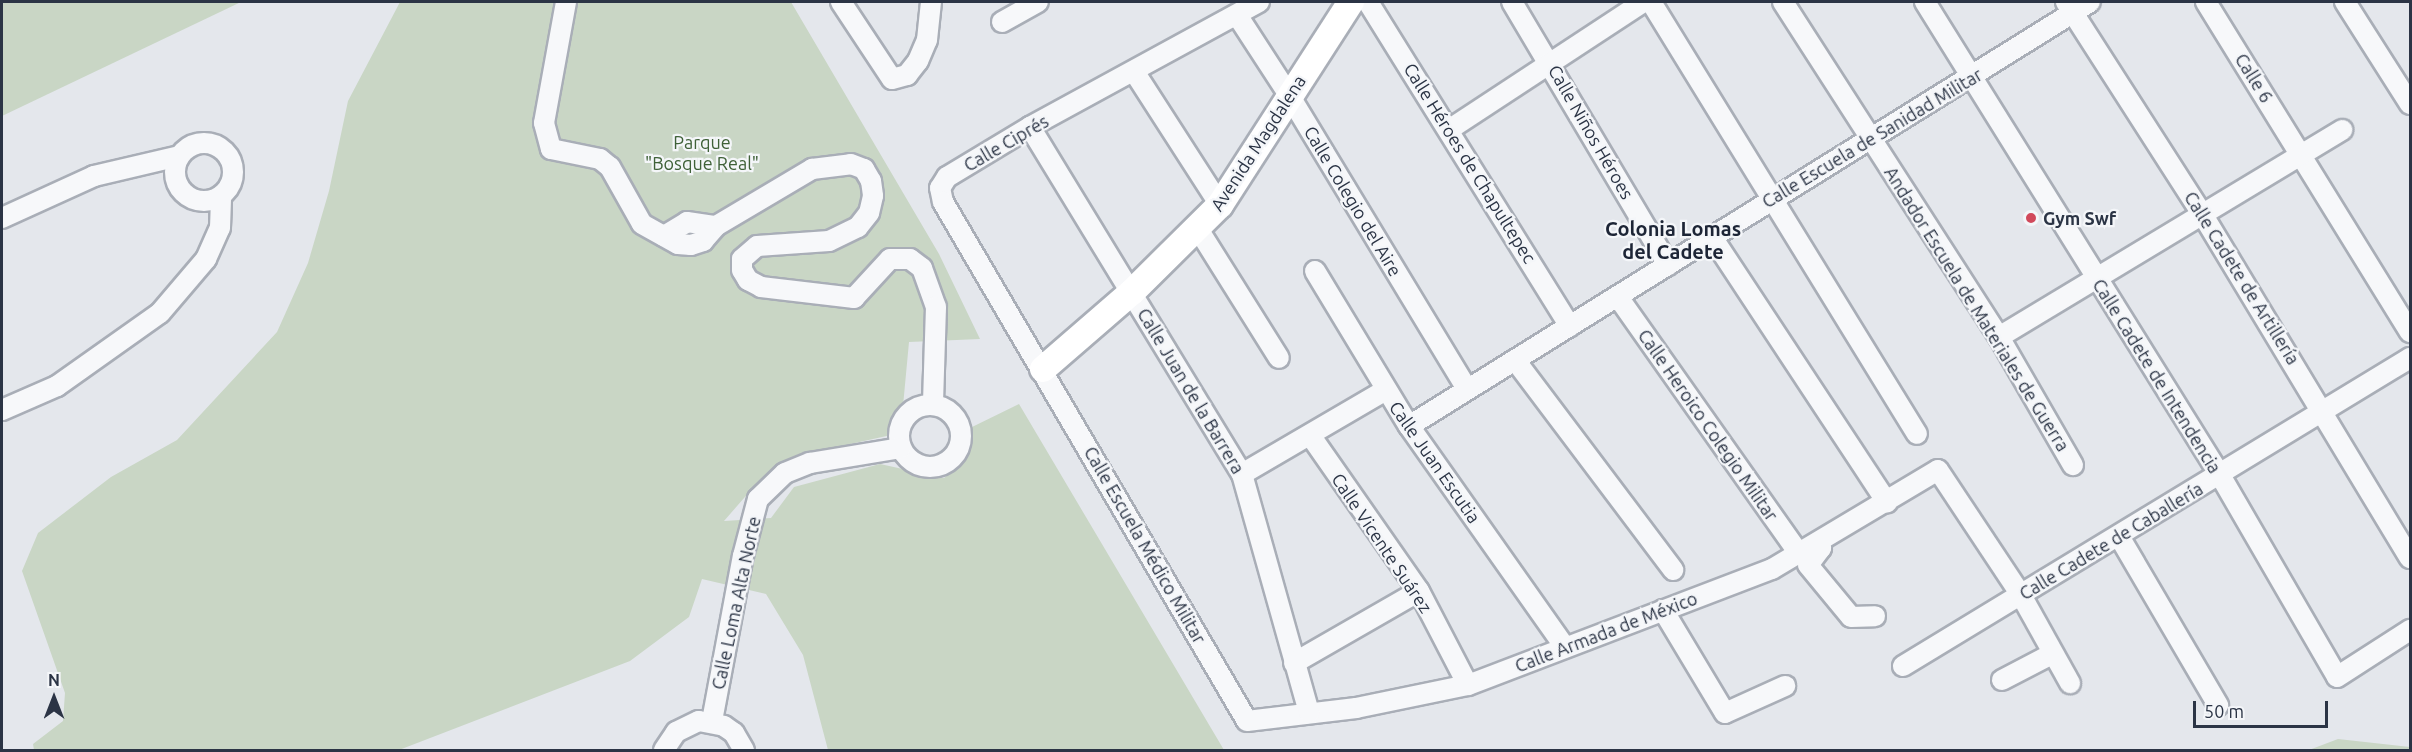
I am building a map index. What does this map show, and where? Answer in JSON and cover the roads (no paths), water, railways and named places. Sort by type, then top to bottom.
[{"type":"main road","name":"Avenida Magdalena","points":[[1043,369],[1132,292],[1198,229],[1220,204],[1351,2]]},
{"type":"street","points":[[566,2],[544,123],[546,138],[551,149],[562,154],[600,159],[610,167],[642,224],[664,236],[687,222],[716,226],[812,169],[851,164],[864,169],[871,181],[873,196],[869,213],[858,227],[829,241],[757,246],[742,259],[742,270],[748,280],[761,287],[854,298],[890,259],[910,259],[922,268],[936,307],[933,405]]},
{"type":"street","points":[[841,2],[892,79],[907,75],[918,61],[927,40],[931,2]]},
{"type":"street","points":[[1002,22],[1038,2]]},
{"type":"street","name":"Calle Ciprés","points":[[1043,369],[943,201],[940,188],[947,177],[1030,127],[1135,73],[1259,2]]},
{"type":"street","name":"Calle Héroes de Chapultepec","points":[[1368,2],[1450,129],[1570,326]]},
{"type":"street","name":"Calle Niños Héroes","points":[[1512,2],[1552,65],[1668,265]]},
{"type":"street","points":[[1450,129],[1552,65],[1643,2]]},
{"type":"street","points":[[1651,2],[1917,434]]},
{"type":"street","name":"Andador Escuela de Materiales de Guerra","points":[[1782,2],[1999,337],[2073,465]]},
{"type":"street","name":"Calle Cadete de Intendencia","points":[[1925,2],[2094,278],[2220,475],[2337,677],[2410,630]]},
{"type":"street","name":"Calle Escuela de Sanidad Militar","points":[[1409,426],[1618,297],[1771,198],[1971,78],[2069,7],[2090,2]]},
{"type":"street","name":"Calle 6","points":[[2206,2],[2410,332]]},
{"type":"street","points":[[2345,2],[2410,104]]},
{"type":"street","name":"Calle Cadete de Artillería","points":[[2069,7],[2201,212],[2325,412],[2410,558]]},
{"type":"street","name":"Calle Colegio del Aire","points":[[1237,15],[1289,95],[1467,389]]},
{"type":"street","points":[[1135,73],[1220,204]]},
{"type":"street","name":"Calle Juan de la Barrera","points":[[1030,127],[1242,474],[1309,713]]},
{"type":"street","points":[[1999,337],[2201,212],[2342,130]]},
{"type":"street","points":[[2,410],[57,387],[160,313],[206,259],[220,228],[221,196],[232,181],[232,162],[227,154],[202,142],[185,149],[179,156],[174,175],[183,193],[202,201],[221,196]]},
{"type":"street","points":[[2,218],[94,176],[179,156]]},
{"type":"street","points":[[1198,229],[1279,358]]},
{"type":"street","points":[[1712,237],[1887,502]]},
{"type":"street","name":"Calle Juan Escutia","points":[[1315,271],[1409,426],[1567,655]]},
{"type":"street","name":"Calle Heroico Colegio Militar","points":[[1618,297],[1799,554]]},
{"type":"street","name":"Calle Cadete de Caballería","points":[[1904,666],[2120,538],[2410,358]]},
{"type":"street","points":[[1515,360],[1673,570]]},
{"type":"street","name":"Calle Escuela Médico Militar","points":[[1043,369],[1247,721]]},
{"type":"street","points":[[1242,474],[1386,390]]},
{"type":"street","points":[[933,405],[952,414],[961,434],[957,452],[942,464],[923,466],[902,448],[900,428],[905,418],[922,406],[933,405]]},
{"type":"street","name":"Calle Vicente Suárez","points":[[1310,435],[1419,591],[1468,685]]},
{"type":"street","name":"Calle Loma Alta Norte","points":[[712,721],[743,556],[758,499],[785,473],[810,463],[902,448]]},
{"type":"street","name":"Calle Armada de México","points":[[1247,721],[1356,708],[1468,685],[1567,655],[1597,636],[1772,569],[1938,470],[2021,595]]},
{"type":"street","points":[[2120,538],[2218,705]]},
{"type":"street","points":[[1818,543],[1821,548],[1808,565],[1851,617],[1875,616]]},
{"type":"street","points":[[1294,663],[1419,591]]},
{"type":"street","points":[[2021,595],[2070,683]]},
{"type":"street","points":[[1663,610],[1725,713],[1785,686]]},
{"type":"street","points":[[2002,680],[2052,654]]},
{"type":"street","points":[[664,750],[676,732],[687,724],[712,721],[734,733],[744,750]]},
{"type":"place","name":"Gym Swf","points":[[2031,218]]},
{"type":"district","name":"Colonia Lomas del Cadete","points":[[1673,240]]},
{"type":"park label","name":"Parque \"Bosque Real\"","points":[[702,153]]}]
